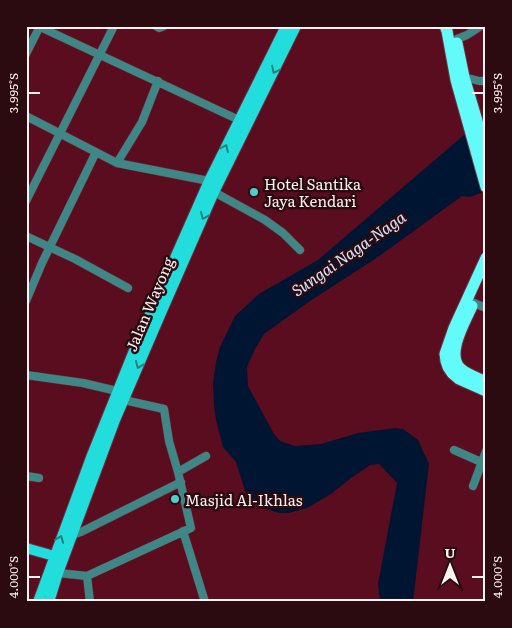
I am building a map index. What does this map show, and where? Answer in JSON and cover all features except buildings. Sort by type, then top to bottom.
[{"type":"highway","points":[[445,26],[458,86],[474,127],[486,151]]},
{"type":"highway","points":[[454,26],[486,187]]},
{"type":"highway","points":[[486,258],[456,342],[454,357],[458,367],[463,371],[486,382]]},
{"type":"highway","points":[[486,275],[454,328],[445,354],[452,374],[486,391]]},
{"type":"main road","name":"Jalan Wayong","points":[[38,602],[51,559],[117,391],[209,181],[286,26]]},
{"type":"main road","name":"Jalan Wayong","points":[[49,602],[112,426],[214,192],[296,26]]},
{"type":"main road","points":[[26,548],[51,559]]},
{"type":"main road","points":[[26,555],[51,559]]},
{"type":"street","points":[[26,54],[39,26],[239,120]]},
{"type":"street","points":[[26,201],[114,26]]},
{"type":"street","points":[[156,26],[159,28],[164,26]]},
{"type":"street","points":[[456,39],[467,35],[481,26]]},
{"type":"street","points":[[464,78],[486,81]]},
{"type":"street","points":[[117,163],[142,122],[158,81]]},
{"type":"street","points":[[26,116],[117,163],[209,181]]},
{"type":"street","points":[[26,301],[49,248],[96,152]]},
{"type":"street","points":[[214,192],[265,220],[283,233],[300,250]]},
{"type":"street","points":[[26,236],[69,256],[128,288]]},
{"type":"street","points":[[470,301],[486,308]]},
{"type":"street","points":[[26,375],[83,383],[117,391]]},
{"type":"street","points":[[58,573],[87,576],[191,528],[181,482],[169,441],[164,409],[124,400]]},
{"type":"street","points":[[454,450],[481,462]]},
{"type":"street","points":[[473,486],[486,451]]},
{"type":"street","points":[[178,472],[206,456]]},
{"type":"street","points":[[26,476],[39,478]]},
{"type":"street","points":[[72,535],[181,482]]},
{"type":"street","points":[[183,531],[205,602]]},
{"type":"street","points":[[87,576],[90,602]]},
{"type":"water","name":"Sungai Naga-Naga","points":[[486,128],[486,191],[470,197],[462,196],[378,257],[310,301],[264,334],[247,367],[248,386],[274,434],[280,441],[295,446],[321,444],[358,433],[395,428],[403,429],[418,440],[429,464],[413,602],[380,602],[378,584],[397,483],[379,464],[370,465],[331,494],[307,508],[289,513],[279,513],[266,509],[247,497],[236,462],[223,447],[216,420],[213,383],[216,362],[220,347],[235,316],[259,294],[318,260],[464,135]]},
{"type":"place","name":"Hotel Santika Jaya Kendari","points":[[254,192]]},
{"type":"place","name":"Masjid Al-Ikhlas","points":[[175,499]]}]
